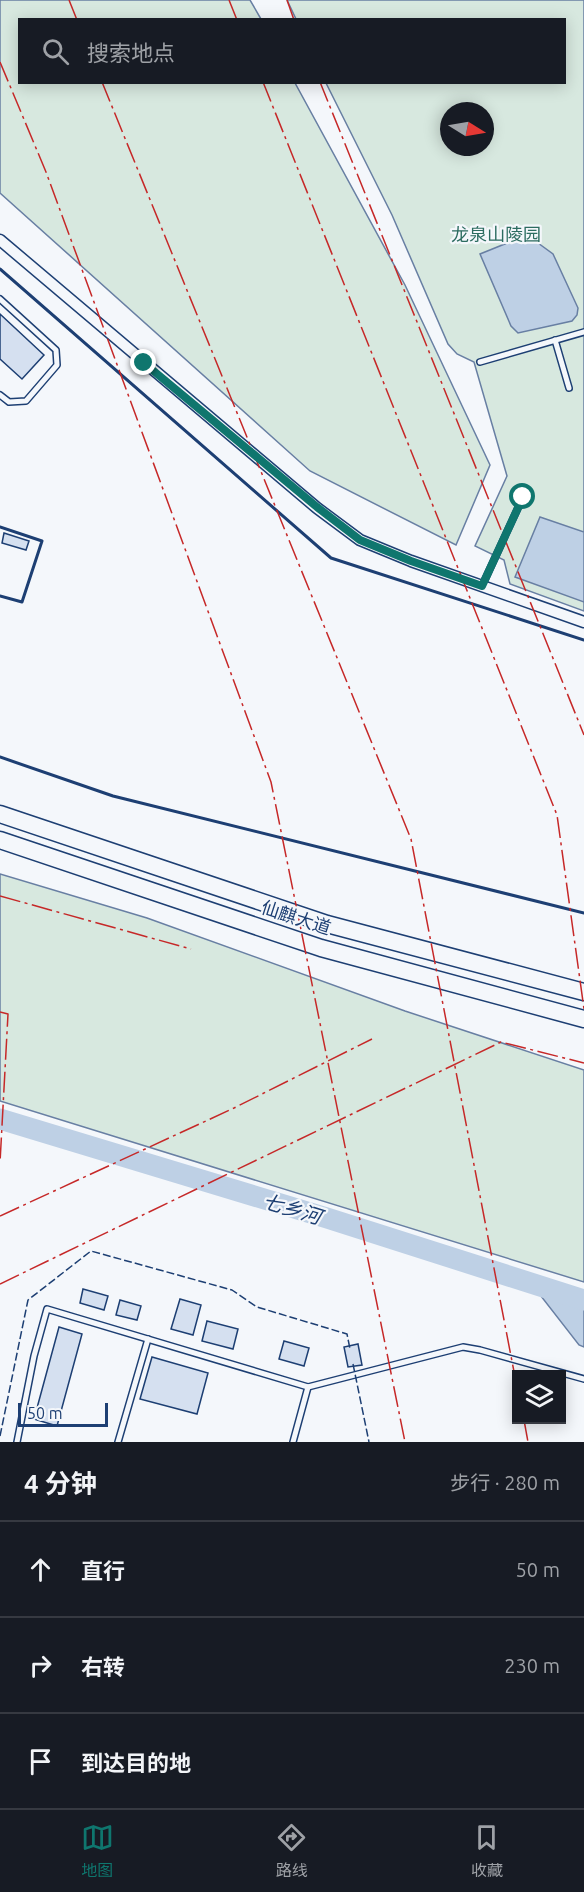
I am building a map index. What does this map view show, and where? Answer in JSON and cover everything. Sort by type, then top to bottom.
[{"type":"main road","name":"仙麒大道","points":[[0,814],[327,924],[584,992]]},
{"type":"main road","name":"仙麒大道","points":[[0,840],[321,948],[584,1019]]},
{"type":"street","points":[[0,240],[317,507],[360,540],[411,561],[584,622]]},
{"type":"lane","points":[[0,299],[56,350],[58,358],[57,365],[26,401],[9,402],[0,395]]},
{"type":"lane","points":[[480,362],[584,332]]},
{"type":"lane","points":[[555,340],[569,388]]},
{"type":"lane","points":[[482,586],[523,497]]},
{"type":"lane","points":[[17,1442],[34,1356],[47,1309],[308,1387],[463,1347],[584,1379]]},
{"type":"lane","points":[[118,1442],[148,1339]]},
{"type":"lane","points":[[293,1442],[308,1387]]},
{"type":"green space","points":[[0,0],[250,0],[260,18],[18,18],[18,84],[296,84],[405,285],[490,465],[456,545],[310,471],[0,193]]},
{"type":"green space","name":"龙泉山陵园","points":[[287,0],[584,0],[584,611],[510,584],[504,560],[475,546],[507,476],[474,362],[457,354],[448,344],[392,215],[326,84],[566,84],[566,18],[296,18]]},
{"type":"green space","points":[[0,874],[147,918],[405,1011],[584,1070],[584,1282],[0,1101]]},
{"type":"water","points":[[527,235],[553,254],[578,308],[577,315],[572,321],[518,333],[511,326],[480,254]]},
{"type":"water","points":[[540,517],[584,532],[584,602],[515,577]]},
{"type":"water","points":[[530,1282],[584,1299],[584,1347],[579,1345]]},
{"type":"building","points":[[0,314],[44,355],[22,379],[0,359]]},
{"type":"building","points":[[4,533],[29,541],[26,550],[2,543]]},
{"type":"building","points":[[83,1289],[108,1296],[104,1310],[80,1303]]},
{"type":"building","points":[[180,1299],[201,1305],[193,1335],[171,1329]]},
{"type":"building","points":[[120,1300],[141,1306],[137,1320],[116,1315]]},
{"type":"building","points":[[207,1321],[238,1329],[233,1349],[202,1341]]},
{"type":"building","points":[[59,1327],[82,1334],[57,1426],[34,1419]]},
{"type":"building","points":[[284,1341],[309,1348],[304,1366],[279,1359]]},
{"type":"building","points":[[358,1344],[362,1365],[348,1367],[344,1347]]},
{"type":"building","points":[[152,1357],[208,1373],[197,1414],[140,1399]]},
{"type":"waterway","name":"七乡河","points":[[0,1119],[327,1218],[584,1300]]},
{"type":"fence","points":[[0,1436],[28,1300],[91,1251],[232,1290],[257,1307],[347,1334],[350,1349]]},
{"type":"fence","points":[[353,1364],[369,1442]]},
{"type":"wall","points":[[0,269],[331,558],[584,640]]},
{"type":"wall","points":[[0,527],[42,541],[22,602],[0,596]]},
{"type":"wall","points":[[0,757],[113,796],[584,913]]},
{"type":"power","points":[[69,0],[76,18]]},
{"type":"power","points":[[229,0],[236,18]]},
{"type":"power","points":[[287,0],[293,18]]},
{"type":"power","points":[[0,62],[46,172],[271,782],[405,1442]]},
{"type":"power","points":[[103,84],[411,839],[514,1370]]},
{"type":"power","points":[[264,84],[557,815],[584,1009]]},
{"type":"power","points":[[321,84],[584,735]]},
{"type":"power","points":[[0,896],[191,949]]},
{"type":"power","points":[[0,1012],[8,1014],[0,1163]]},
{"type":"power","points":[[0,1216],[234,1108],[372,1039]]},
{"type":"power","points":[[0,1284],[501,1042],[584,1063]]},
{"type":"power","points":[[525,1424],[528,1442]]},
{"type":"route","points":[[144,363],[360,540],[411,561],[482,586],[523,497]]}]
